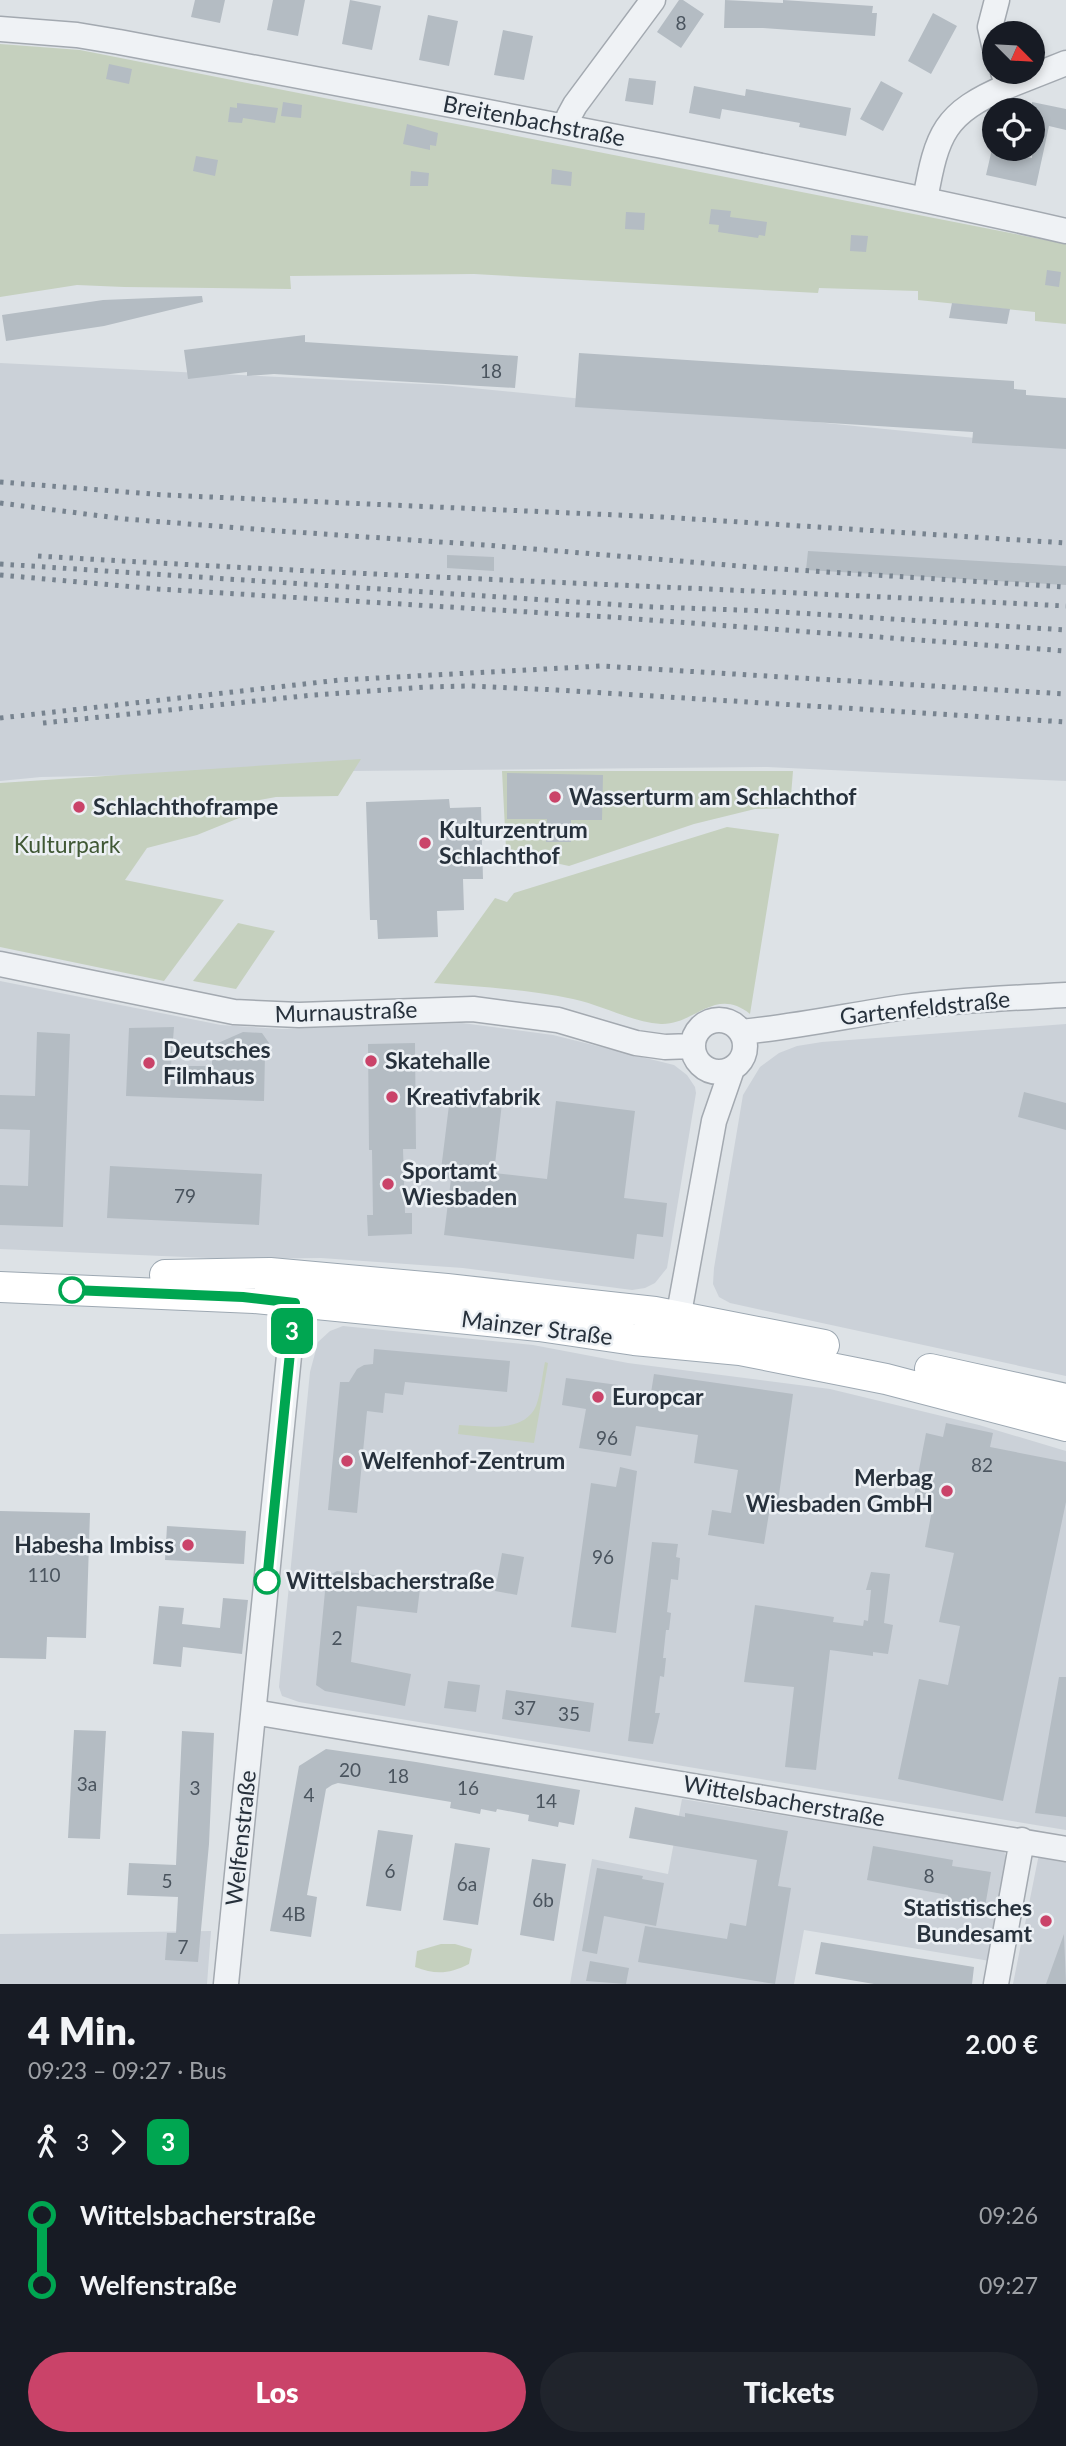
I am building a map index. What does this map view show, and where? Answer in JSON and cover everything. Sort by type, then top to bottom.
[{"type":"main road","name":"Mainzer Straße","points":[[0,1270],[188,1275],[255,1273],[352,1308],[539,1326],[676,1330],[834,1347],[1066,1401]]},
{"type":"main road","name":"Mainzer Straße","points":[[0,1287],[243,1297],[296,1289],[628,1309],[676,1330],[740,1350],[886,1379],[1066,1426]]},
{"type":"street","points":[[567,127],[575,105],[653,0]]},
{"type":"street","points":[[990,21],[992,1]]},
{"type":"street","name":"Breitenbachstraße","points":[[0,29],[77,35],[567,127],[1066,231]]},
{"type":"street","points":[[1045,69],[1066,63]]},
{"type":"street","points":[[926,200],[934,156],[944,132],[952,120],[973,101],[998,84]]},
{"type":"street","name":"Murnaustraße","points":[[0,964],[234,1013],[299,1015],[473,1009],[558,1020],[636,1043],[693,1046]]},
{"type":"street","name":"Gartenfeldstraße","points":[[731,1056],[786,1028],[819,1020],[909,1007],[1066,995]]},
{"type":"street","points":[[676,1330],[714,1121],[731,1056],[730,1022],[722,1020],[708,1023],[697,1032],[693,1046],[696,1058],[731,1056]]},
{"type":"street","name":"Welfenstraße","points":[[226,1984],[296,1289]]},
{"type":"street","name":"Wittelsbacherstraße","points":[[254,1712],[1066,1849]]},
{"type":"street","points":[[996,1984],[1022,1840]]},
{"type":"shaded area","points":[[0,363],[442,385],[1066,447],[1066,781],[767,767],[353,771],[41,777],[0,781]]},
{"type":"shaded area","points":[[0,981],[221,1025],[282,1029],[462,1023],[553,1035],[674,1065],[687,1075],[696,1093],[667,1268],[655,1283],[632,1290],[463,1268],[321,1258],[232,1259],[0,1249]]},
{"type":"shaded area","points":[[1066,1024],[1066,1376],[730,1303],[719,1297],[713,1284],[714,1268],[743,1095],[760,1067],[779,1053],[797,1046],[822,1042]]},
{"type":"shaded area","points":[[343,1326],[533,1345],[628,1363],[830,1389],[979,1425],[1066,1451],[1066,1830],[299,1702],[282,1696],[279,1687],[310,1372],[318,1342],[330,1331]]},
{"type":"shaded area","points":[[682,1799],[1004,1851],[1007,1861],[990,1961],[804,1930],[794,1984],[570,1984],[592,1859],[668,1874]]},
{"type":"shaded area","name":"Statistisches Bundesamt","points":[[1039,1854],[1066,1859],[1066,1984],[1013,1984]]},
{"type":"shaded area","points":[[211,1931],[207,1984],[0,1984],[0,1934]]},
{"type":"green space","points":[[0,44],[80,50],[1066,244],[1066,324],[1035,321],[1035,312],[918,300],[918,291],[819,288],[818,293],[474,274],[290,276],[291,289],[77,285],[0,297]]},
{"type":"green space","name":"Kulturpark","points":[[361,759],[338,796],[276,797],[243,803],[244,816],[197,835],[147,848],[125,880],[224,900],[164,981],[0,947],[0,783]]},
{"type":"green space","points":[[502,771],[793,771],[790,808],[755,809],[694,824],[569,866],[528,857],[506,848]]},
{"type":"green space","points":[[727,827],[779,834],[750,1014],[738,1006],[726,1004],[715,1005],[673,1023],[650,1023],[556,996],[434,983],[495,898],[507,902],[514,893]]},
{"type":"green space","points":[[238,923],[275,931],[236,989],[193,981]]},
{"type":"green space","points":[[545,1362],[548,1363],[534,1443],[458,1434],[459,1425],[512,1425],[530,1415],[538,1401]]},
{"type":"green space","points":[[441,1944],[455,1944],[472,1949],[469,1964],[442,1972],[415,1967],[417,1951]]},
{"type":"building","points":[[195,0],[225,0],[220,23],[191,17]]},
{"type":"building","points":[[273,0],[305,0],[298,36],[267,30]]},
{"type":"building","points":[[350,0],[381,6],[372,50],[342,44]]},
{"type":"building","points":[[679,0],[704,14],[681,48],[657,32]]},
{"type":"building","points":[[725,0],[783,3],[783,0],[873,6],[872,13],[877,13],[875,36],[724,28]]},
{"type":"building","points":[[933,13],[957,26],[931,74],[908,61]]},
{"type":"building","points":[[428,15],[458,21],[449,66],[419,60]]},
{"type":"building","points":[[503,30],[533,36],[524,80],[494,75]]},
{"type":"building","points":[[109,64],[132,69],[129,84],[106,79]]},
{"type":"building","points":[[629,78],[656,81],[653,105],[625,101]]},
{"type":"building","points":[[881,81],[903,93],[883,131],[860,119]]},
{"type":"building","points":[[694,86],[745,96],[746,89],[851,108],[846,136],[799,127],[800,123],[722,109],[720,119],[689,113]]},
{"type":"building","points":[[283,102],[302,105],[301,118],[281,116]]},
{"type":"building","points":[[237,103],[278,108],[275,123],[243,118],[242,123],[228,122],[230,107],[237,108]]},
{"type":"building","points":[[1045,105],[1066,109],[1066,130],[1049,126],[1045,144]]},
{"type":"building","points":[[407,124],[438,133],[436,146],[430,145],[430,150],[403,144]]},
{"type":"building","points":[[196,156],[218,160],[215,176],[193,171]]},
{"type":"building","points":[[989,161],[1041,161],[1036,186],[986,175]]},
{"type":"building","points":[[552,169],[572,172],[571,186],[551,184]]},
{"type":"building","points":[[411,171],[429,173],[428,186],[410,186]]},
{"type":"building","points":[[711,209],[731,211],[730,217],[767,222],[765,236],[759,235],[758,238],[718,232],[719,225],[709,224]]},
{"type":"building","points":[[626,212],[645,213],[644,230],[625,229]]},
{"type":"building","points":[[851,235],[868,236],[866,252],[850,251]]},
{"type":"building","points":[[1047,270],[1061,272],[1059,287],[1045,285]]},
{"type":"building","points":[[202,296],[203,302],[104,326],[6,341],[2,315],[103,300]]},
{"type":"building","points":[[952,303],[1010,309],[1007,324],[949,318]]},
{"type":"building","points":[[305,335],[305,342],[518,356],[515,388],[274,374],[247,376],[247,372],[188,379],[184,350]]},
{"type":"building","points":[[579,353],[1014,381],[1014,389],[1026,390],[1026,395],[1066,398],[1066,449],[972,443],[973,432],[575,407]]},
{"type":"building","points":[[808,551],[1066,566],[1066,585],[806,570]]},
{"type":"building","points":[[447,555],[494,557],[494,571],[447,568]]},
{"type":"building","name":"Wasserturm am Schlachthof","points":[[507,773],[603,775],[602,820],[571,820],[571,842],[546,842],[547,819],[507,819]]},
{"type":"building","name":"Kulturzentrum Schlachthof","points":[[449,799],[450,808],[481,807],[483,879],[463,879],[464,910],[437,911],[438,937],[378,939],[377,920],[370,920],[366,802]]},
{"type":"building","name":"Deutsches Filmhaus","points":[[174,1027],[171,1066],[212,1066],[212,1052],[218,1043],[243,1032],[262,1033],[269,1043],[265,1055],[264,1101],[126,1096],[129,1028]]},
{"type":"building","points":[[37,1032],[70,1034],[63,1227],[0,1225],[0,1185],[28,1186],[30,1130],[0,1129],[0,1095],[35,1096]]},
{"type":"building","name":"Kreativfabrik","points":[[415,1043],[416,1149],[403,1149],[405,1213],[412,1213],[412,1234],[368,1236],[367,1215],[373,1215],[368,1044]]},
{"type":"building","points":[[1024,1092],[1066,1103],[1066,1130],[1018,1117]]},
{"type":"building","points":[[450,1097],[502,1103],[494,1173],[547,1179],[556,1101],[635,1111],[624,1198],[667,1203],[663,1237],[637,1234],[634,1259],[444,1235],[451,1179],[440,1178]]},
{"type":"building","points":[[110,1166],[262,1174],[259,1225],[107,1218]]},
{"type":"building","name":"Welfenhof-Zentrum","points":[[374,1349],[510,1361],[507,1392],[405,1382],[403,1395],[385,1393],[383,1413],[367,1411],[357,1513],[328,1510],[340,1382],[349,1382],[357,1369],[373,1364]]},
{"type":"building","points":[[654,1374],[793,1394],[778,1502],[771,1501],[764,1544],[708,1535],[712,1510],[731,1513],[738,1470],[694,1463],[698,1435],[636,1426],[631,1456],[579,1448],[586,1409],[562,1405],[566,1378],[618,1385],[617,1395],[650,1399]]},
{"type":"building","points":[[946,1423],[993,1433],[990,1447],[1066,1462],[1066,1502],[1003,1801],[898,1779],[919,1679],[948,1685],[960,1626],[939,1622],[954,1553],[925,1547],[934,1500],[914,1496],[926,1433],[943,1437]]},
{"type":"building","points":[[620,1467],[637,1471],[616,1633],[571,1627],[591,1483],[616,1487]]},
{"type":"building","points":[[0,1511],[90,1513],[86,1638],[47,1637],[46,1659],[0,1658]]},
{"type":"building","points":[[167,1526],[246,1531],[244,1564],[165,1560]]},
{"type":"building","points":[[652,1542],[678,1544],[676,1557],[680,1558],[678,1580],[671,1579],[667,1612],[671,1613],[669,1630],[666,1630],[664,1677],[660,1676],[655,1713],[660,1713],[653,1744],[628,1741]]},
{"type":"building","points":[[502,1553],[524,1557],[517,1595],[495,1591]]},
{"type":"building","points":[[337,1571],[421,1580],[417,1613],[357,1606],[351,1662],[411,1674],[405,1706],[325,1691],[316,1685],[326,1581],[328,1576]]},
{"type":"building","points":[[871,1572],[890,1574],[884,1623],[893,1625],[888,1654],[873,1652],[873,1656],[830,1650],[816,1770],[785,1767],[794,1687],[744,1682],[755,1605],[834,1617],[833,1622],[863,1626],[864,1620],[868,1621],[871,1590],[866,1590]]},
{"type":"building","points":[[223,1598],[248,1600],[242,1654],[183,1647],[181,1667],[153,1664],[159,1606],[184,1608],[182,1624],[220,1628]]},
{"type":"building","points":[[1059,1677],[1066,1677],[1066,1817],[1035,1813]]},
{"type":"building","points":[[448,1681],[480,1685],[476,1712],[444,1708]]},
{"type":"building","points":[[506,1690],[594,1703],[590,1732],[502,1719]]},
{"type":"building","points":[[74,1730],[106,1731],[100,1839],[68,1838]]},
{"type":"building","points":[[182,1731],[214,1733],[209,1844],[198,1962],[165,1960],[167,1933],[176,1933],[178,1897],[127,1895],[129,1863],[176,1865]]},
{"type":"building","points":[[326,1749],[580,1790],[574,1825],[559,1822],[558,1827],[528,1821],[529,1815],[497,1809],[496,1812],[481,1809],[480,1814],[450,1808],[451,1802],[338,1783],[332,1785],[326,1789],[307,1895],[317,1897],[311,1937],[270,1931],[299,1766]]},
{"type":"building","points":[[635,1807],[685,1817],[685,1813],[788,1831],[778,1886],[791,1888],[775,1984],[638,1962],[645,1926],[727,1939],[730,1923],[746,1926],[757,1860],[629,1838]]},
{"type":"building","points":[[378,1830],[413,1835],[401,1911],[366,1906]]},
{"type":"building","points":[[455,1843],[490,1848],[478,1925],[443,1920]]},
{"type":"building","points":[[873,1846],[953,1860],[952,1866],[991,1872],[985,1907],[947,1901],[948,1895],[867,1880]]},
{"type":"building","points":[[532,1859],[566,1864],[554,1941],[520,1935]]},
{"type":"building","points":[[597,1868],[643,1876],[642,1879],[664,1883],[656,1926],[604,1916],[597,1954],[582,1951]]},
{"type":"building","points":[[1064,1934],[1066,1984],[1046,1984]]},
{"type":"building","points":[[821,1942],[974,1967],[972,1984],[874,1984],[815,1974]]},
{"type":"building","points":[[590,1961],[629,1968],[626,1984],[586,1981]]},
{"type":"railway","points":[[0,482],[165,495],[662,517],[1066,543]]},
{"type":"railway","points":[[0,503],[125,519],[764,568],[1066,587]]},
{"type":"railway","points":[[38,556],[1066,606]]},
{"type":"railway","points":[[0,564],[653,607],[766,611],[1066,630]]},
{"type":"railway","points":[[0,575],[158,589],[610,617],[1066,651]]},
{"type":"railway","points":[[0,718],[340,680],[601,666],[1066,694]]},
{"type":"railway","points":[[43,723],[313,695],[470,686],[1066,722]]},
{"type":"bus line","name":"3","points":[[72,1290],[243,1297],[295,1303],[267,1581]]},
{"type":"place","name":"Wasserturm am Schlachthof","points":[[555,797]]},
{"type":"place","name":"Schlachthoframpe","points":[[79,807]]},
{"type":"place","name":"Kulturzentrum Schlachthof","points":[[425,843]]},
{"type":"place","name":"Skatehalle","points":[[371,1061]]},
{"type":"place","name":"Deutsches Filmhaus","points":[[149,1063]]},
{"type":"place","name":"Kreativfabrik","points":[[392,1097]]},
{"type":"place","name":"Sportamt Wiesbaden","points":[[388,1184]]},
{"type":"place","name":"Europcar","points":[[598,1397]]},
{"type":"place","name":"Welfenhof-Zentrum","points":[[347,1461]]},
{"type":"place","name":"Merbag Wiesbaden GmbH","points":[[947,1491]]},
{"type":"place","name":"Habesha Imbiss","points":[[188,1545]]},
{"type":"place","name":"Wittelsbacherstraße","points":[[267,1581]]},
{"type":"place","name":"Statistisches Bundesamt","points":[[1046,1921]]}]
